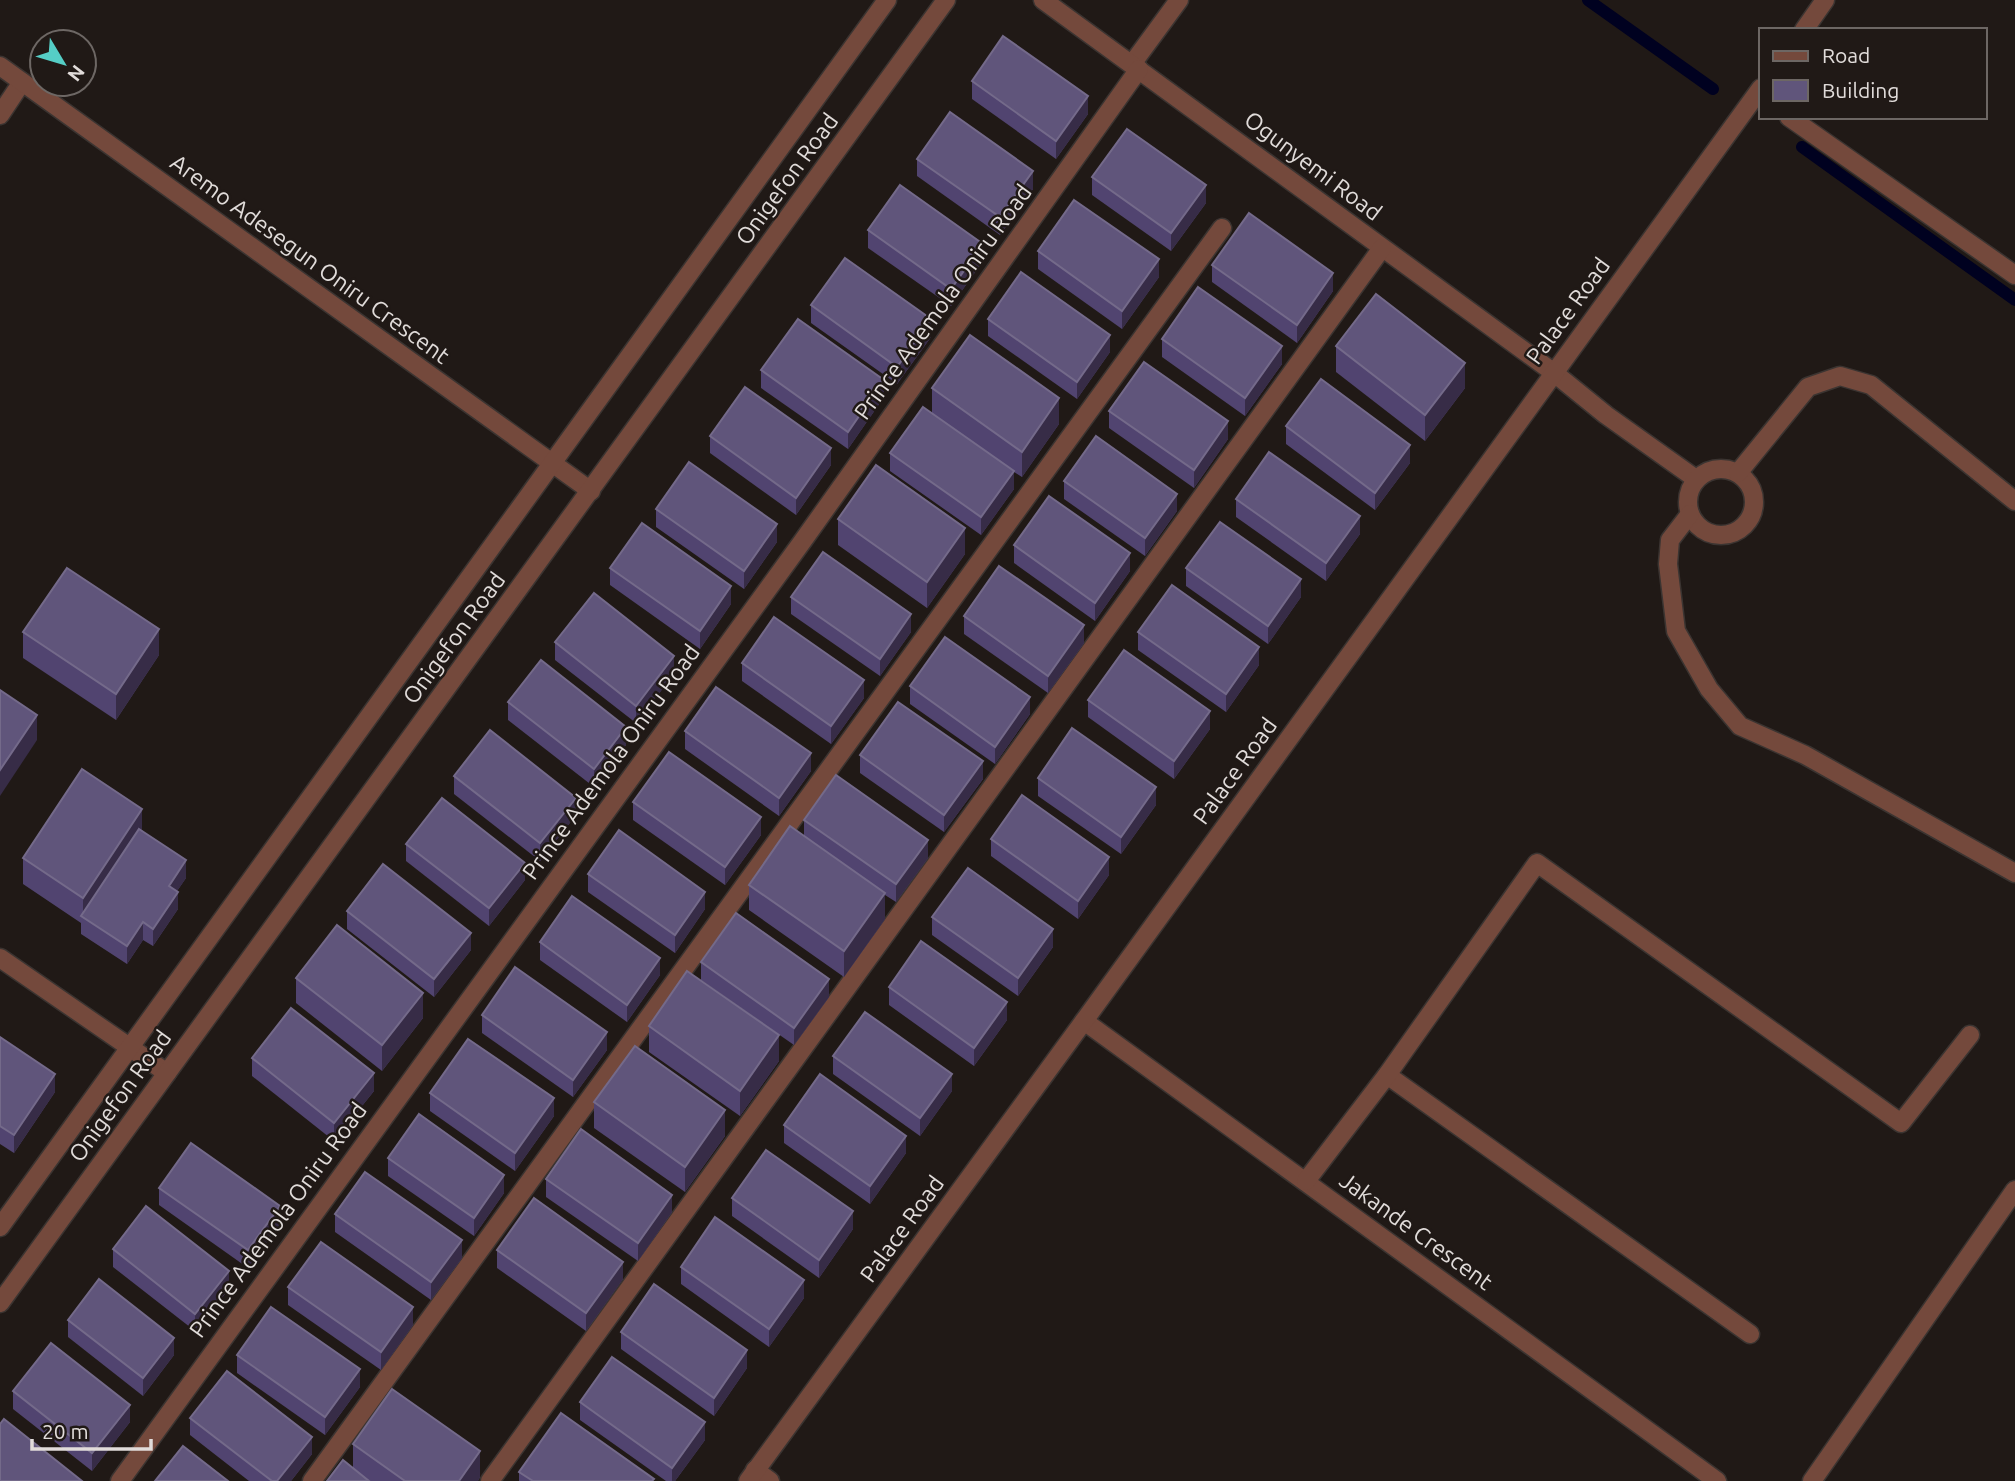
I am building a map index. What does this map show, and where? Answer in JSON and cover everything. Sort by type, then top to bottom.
[{"type":"street","name":"Onigefon Road","points":[[0,1227],[887,0]]},
{"type":"street","name":"Onigefon Road","points":[[0,1303],[946,0]]},
{"type":"street","name":"Ogunyemi Road","points":[[1043,0],[1696,479]]},
{"type":"street","name":"Prince Ademola Oniru Road","points":[[120,1481],[793,553],[1180,0]]},
{"type":"street","points":[[1805,28],[1825,0]]},
{"type":"street","name":"Aremo Adesegun Oniru Crescent","points":[[0,66],[591,491]]},
{"type":"street","points":[[0,115],[22,82]]},
{"type":"street","name":"Palace Road","points":[[758,1477],[1553,372],[1759,94]]},
{"type":"street","points":[[1792,119],[2015,275]]},
{"type":"street","points":[[312,1481],[1222,228]]},
{"type":"street","points":[[490,1481],[1382,248]]},
{"type":"street","points":[[1738,473],[1808,387],[1840,376],[1871,385],[2015,501]]},
{"type":"street","points":[[1716,469],[1728,469],[1738,473],[1748,480],[1753,490],[1753,514],[1747,524],[1727,535],[1704,531],[1690,514],[1688,496],[1696,479],[1716,469]]},
{"type":"street","points":[[1690,514],[1670,540],[1668,564],[1676,631],[1709,689],[1740,726],[1805,755],[2015,873]]},
{"type":"street","points":[[1306,1181],[1387,1075],[1536,863],[1901,1123],[1970,1035]]},
{"type":"street","points":[[0,959],[167,1073]]},
{"type":"street","name":"Jakande Crescent","points":[[1084,1021],[1717,1481]]},
{"type":"street","points":[[1387,1075],[1750,1334]]},
{"type":"street","points":[[1812,1481],[2015,1190]]},
{"type":"building","points":[[1003,36],[1088,96],[1056,141],[972,81]]},
{"type":"building","points":[[950,112],[1033,171],[1000,217],[917,159]]},
{"type":"building","points":[[1127,129],[1206,185],[1171,233],[1092,177]]},
{"type":"building","points":[[900,185],[983,244],[951,289],[868,230]]},
{"type":"building","points":[[1074,200],[1159,259],[1122,311],[1038,251]]},
{"type":"building","points":[[1249,213],[1333,273],[1297,325],[1212,265]]},
{"type":"building","points":[[845,258],[931,319],[897,367],[811,305]]},
{"type":"building","points":[[1021,272],[1110,335],[1077,382],[988,319]]},
{"type":"building","points":[[1198,287],[1282,346],[1245,398],[1162,339]]},
{"type":"building","points":[[1376,294],[1465,363],[1425,415],[1336,346]]},
{"type":"building","points":[[798,319],[884,380],[848,432],[761,370]]},
{"type":"building","points":[[970,335],[1059,398],[1022,452],[932,388]]},
{"type":"building","points":[[1144,362],[1228,421],[1194,470],[1109,411]]},
{"type":"building","points":[[1321,379],[1410,445],[1375,493],[1286,426]]},
{"type":"building","points":[[745,387],[831,448],[796,498],[710,436]]},
{"type":"building","points":[[923,407],[1014,471],[981,517],[890,453]]},
{"type":"building","points":[[1096,436],[1177,494],[1145,538],[1064,481]]},
{"type":"building","points":[[1269,452],[1360,516],[1326,563],[1236,499]]},
{"type":"building","points":[[689,462],[777,524],[744,571],[656,509]]},
{"type":"building","points":[[876,465],[965,528],[927,582],[838,519]]},
{"type":"building","points":[[1049,496],[1130,553],[1095,603],[1014,545]]},
{"type":"building","points":[[1220,522],[1301,579],[1268,626],[1186,568]]},
{"type":"building","points":[[642,523],[731,586],[700,631],[610,568]]},
{"type":"building","points":[[823,552],[911,614],[880,659],[791,597]]},
{"type":"building","points":[[999,566],[1084,625],[1048,676],[964,616]]},
{"type":"building","points":[[67,568],[159,629],[116,694],[23,632]]},
{"type":"building","points":[[1172,585],[1259,647],[1226,694],[1138,632]]},
{"type":"building","points":[[594,593],[674,656],[636,706],[555,642]]},
{"type":"building","points":[[774,617],[864,680],[831,726],[742,663]]},
{"type":"building","points":[[945,637],[1030,697],[995,747],[910,686]]},
{"type":"building","points":[[1124,650],[1210,711],[1174,761],[1088,700]]},
{"type":"building","points":[[541,660],[626,727],[594,769],[508,702]]},
{"type":"building","points":[[716,687],[811,753],[779,798],[685,731]]},
{"type":"building","points":[[0,690],[37,715],[0,770]]},
{"type":"building","points":[[898,702],[983,761],[944,815],[860,755]]},
{"type":"building","points":[[1072,728],[1156,787],[1121,837],[1038,778]]},
{"type":"building","points":[[490,730],[576,798],[540,843],[454,776]]},
{"type":"building","points":[[669,752],[761,817],[725,867],[633,802]]},
{"type":"building","points":[[82,769],[142,809],[83,898],[23,858]]},
{"type":"building","points":[[836,775],[928,840],[896,884],[804,820]]},
{"type":"building","points":[[1022,795],[1109,857],[1078,901],[991,839]]},
{"type":"building","points":[[442,798],[525,863],[489,908],[406,844]]},
{"type":"building","points":[[790,826],[885,893],[844,951],[749,885]]},
{"type":"building","points":[[139,829],[186,860],[169,886],[178,892],[153,929],[143,922],[127,946],[81,916]]},
{"type":"building","points":[[619,830],[705,892],[675,935],[588,874]]},
{"type":"building","points":[[383,864],[471,933],[434,979],[347,911]]},
{"type":"building","points":[[968,868],[1053,929],[1018,978],[932,917]]},
{"type":"building","points":[[572,896],[660,958],[627,1005],[540,942]]},
{"type":"building","points":[[736,913],[829,979],[794,1028],[701,962]]},
{"type":"building","points":[[337,925],[423,993],[382,1045],[296,978]]},
{"type":"building","points":[[921,941],[1007,1002],[974,1048],[889,987]]},
{"type":"building","points":[[515,967],[607,1032],[573,1080],[482,1015]]},
{"type":"building","points":[[687,971],[779,1035],[740,1091],[649,1026]]},
{"type":"building","points":[[291,1008],[374,1073],[334,1123],[252,1058]]},
{"type":"building","points":[[865,1012],[952,1074],[920,1118],[833,1056]]},
{"type":"building","points":[[0,1037],[55,1074],[14,1135],[0,1126]]},
{"type":"building","points":[[468,1039],[554,1098],[515,1153],[430,1093]]},
{"type":"building","points":[[635,1046],[725,1110],[685,1167],[594,1102]]},
{"type":"building","points":[[820,1074],[906,1136],[870,1186],[784,1125]]},
{"type":"building","points":[[419,1114],[504,1175],[474,1218],[388,1158]]},
{"type":"building","points":[[581,1129],[672,1195],[638,1243],[546,1179]]},
{"type":"building","points":[[191,1143],[280,1206],[248,1250],[159,1188]]},
{"type":"building","points":[[766,1150],[853,1211],[819,1260],[732,1198]]},
{"type":"building","points":[[365,1172],[462,1240],[431,1282],[335,1214]]},
{"type":"building","points":[[534,1198],[623,1262],[586,1313],[497,1250]]},
{"type":"building","points":[[146,1206],[229,1271],[195,1314],[113,1249]]},
{"type":"building","points":[[715,1217],[804,1280],[769,1329],[681,1267]]},
{"type":"building","points":[[321,1242],[413,1307],[381,1352],[288,1287]]},
{"type":"building","points":[[99,1279],[174,1338],[143,1378],[68,1320]]},
{"type":"building","points":[[654,1284],[747,1350],[714,1398],[621,1332]]},
{"type":"building","points":[[271,1307],[360,1369],[325,1417],[237,1355]]},
{"type":"building","points":[[51,1343],[130,1405],[92,1453],[13,1391]]},
{"type":"building","points":[[612,1357],[705,1422],[672,1468],[580,1402]]},
{"type":"building","points":[[227,1371],[312,1437],[277,1481],[272,1481],[190,1418]]},
{"type":"building","points":[[392,1389],[480,1451],[459,1481],[405,1481],[353,1444]]},
{"type":"building","points":[[561,1413],[654,1479],[533,1481],[519,1472]]},
{"type":"building","points":[[4,1419],[82,1481],[0,1481],[0,1424]]},
{"type":"building","points":[[183,1446],[228,1481],[155,1481]]},
{"type":"building","points":[[343,1460],[369,1481],[327,1481]]},
{"type":"waterway","points":[[1588,0],[1713,89]]},
{"type":"waterway","points":[[1802,147],[2015,300]]}]
